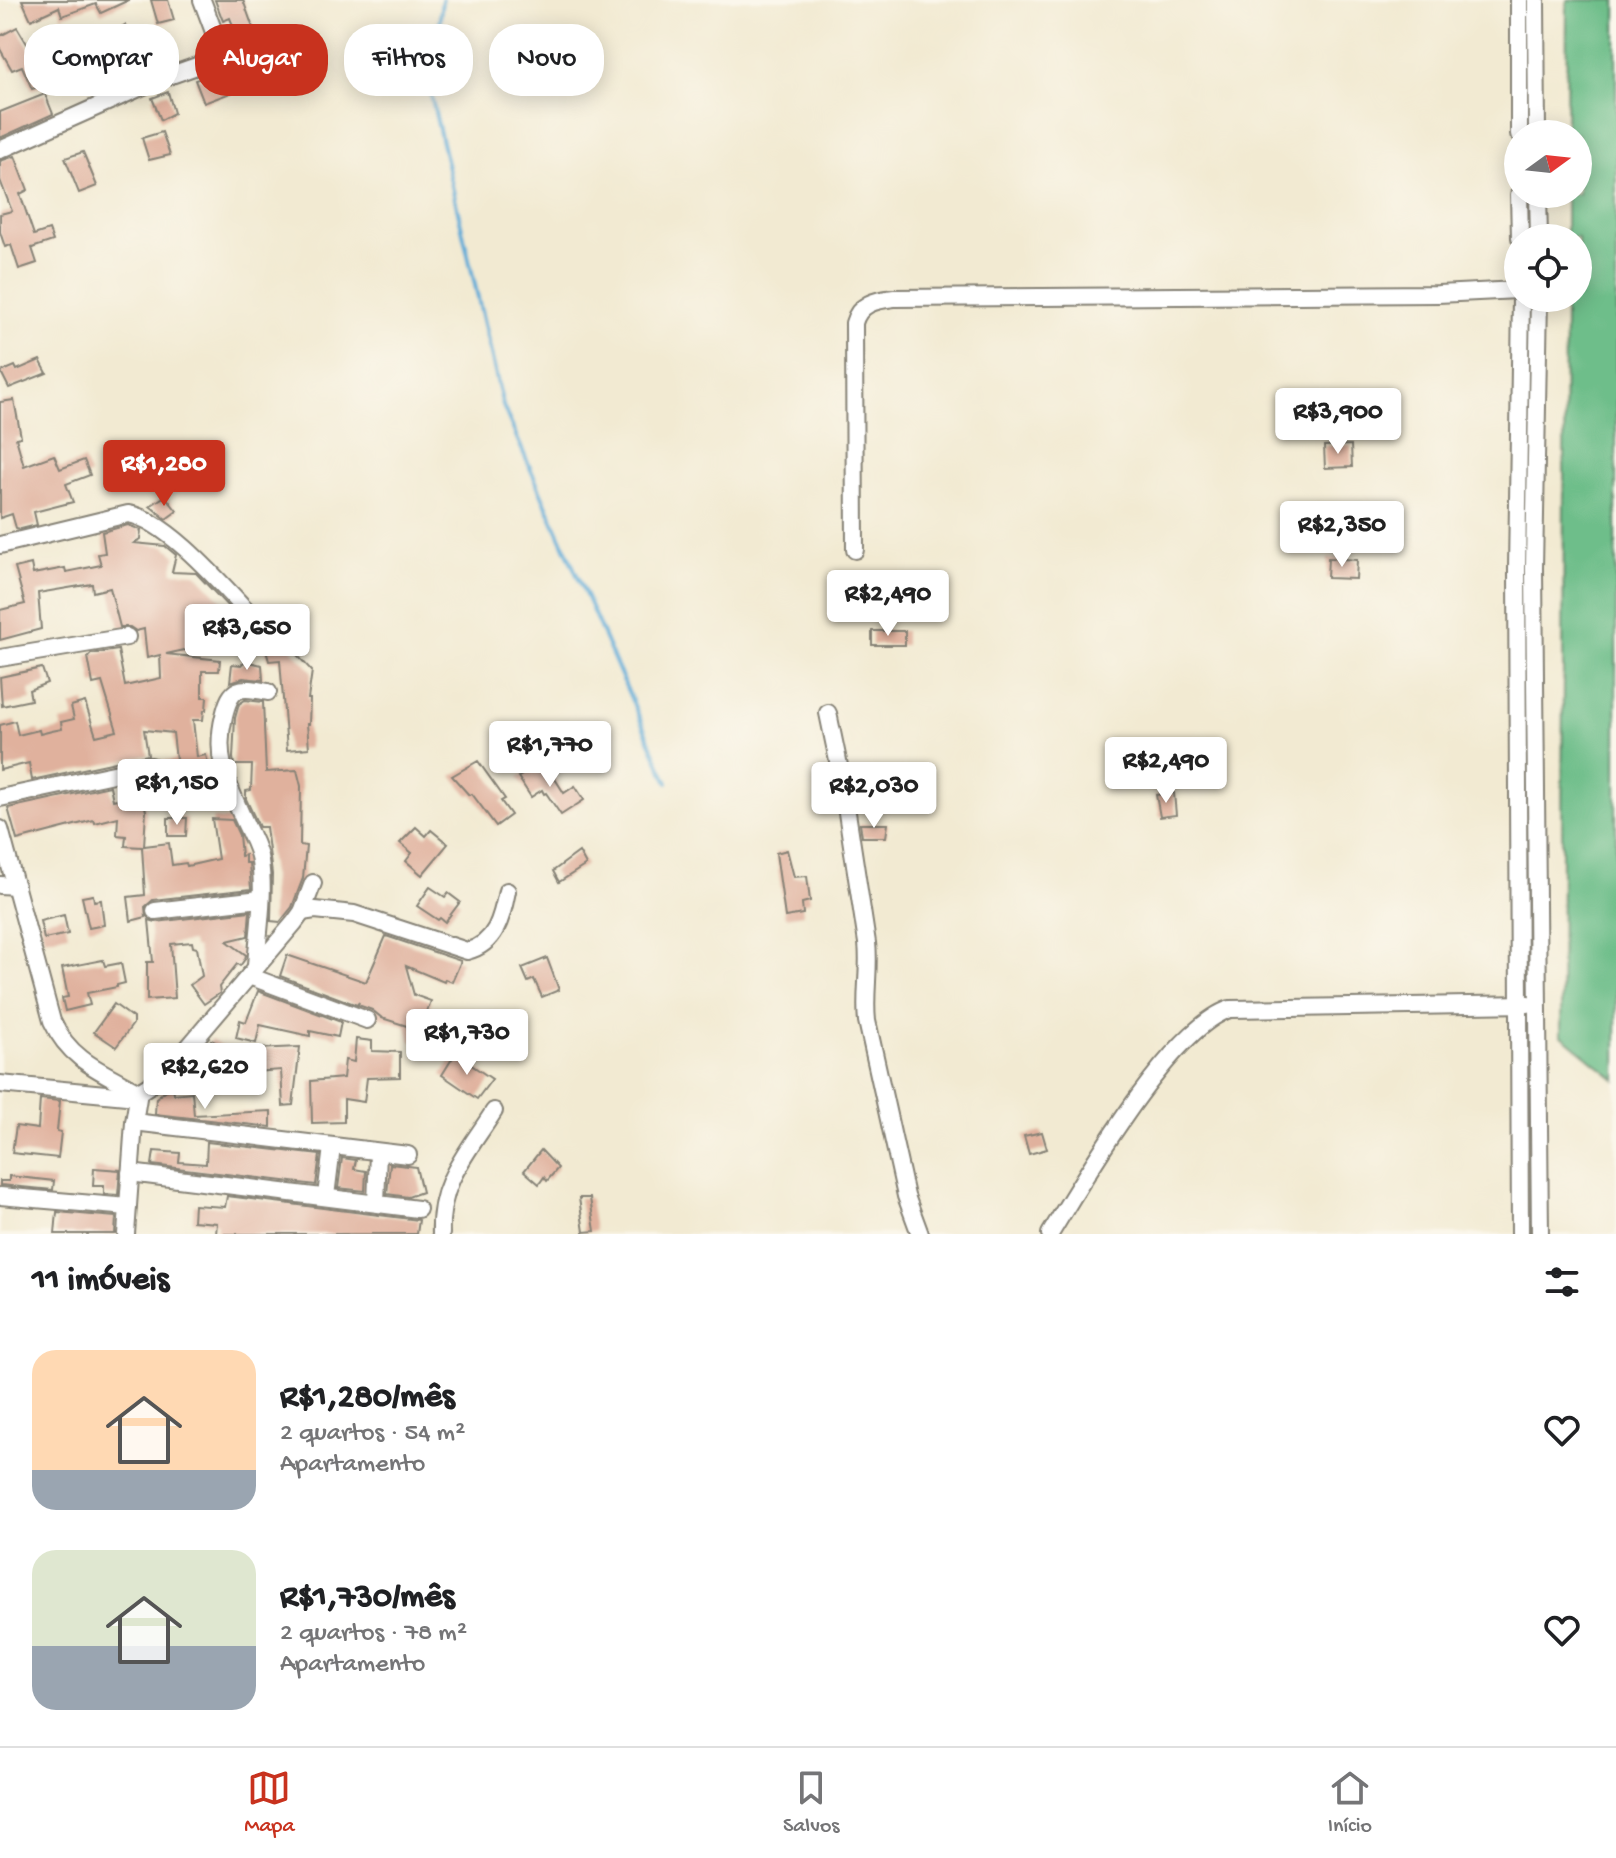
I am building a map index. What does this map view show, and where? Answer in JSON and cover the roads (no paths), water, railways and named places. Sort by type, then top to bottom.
[{"type":"street","points":[[0,150],[157,80],[211,61],[220,48],[202,0]]},
{"type":"street","points":[[1519,0],[1519,120]]},
{"type":"street","points":[[1536,0],[1537,120]]},
{"type":"street","points":[[855,550],[854,323],[860,310],[875,301],[953,297],[1438,294],[1504,291]]},
{"type":"street","points":[[1521,312],[1517,569],[1529,1004],[1540,1176],[1540,1234]]},
{"type":"street","points":[[1520,1234],[1529,1004],[1539,312]]},
{"type":"street","points":[[0,545],[128,514],[137,515],[188,551],[264,629]]},
{"type":"street","points":[[0,658],[127,637]]},
{"type":"street","points":[[253,971],[260,899],[260,858],[232,792],[220,756],[218,737],[232,693],[241,689],[268,692]]},
{"type":"street","points":[[828,713],[842,780],[870,964],[865,1005],[867,1021],[906,1196],[920,1234]]},
{"type":"street","points":[[0,798],[151,766]]},
{"type":"street","points":[[0,829],[8,885],[61,1040],[75,1056],[138,1095]]},
{"type":"street","points":[[0,1084],[138,1095],[164,1076],[302,912],[313,883]]},
{"type":"street","points":[[302,912],[326,910],[354,914],[467,951],[481,946],[496,930],[507,891]]},
{"type":"street","points":[[155,911],[260,899]]},
{"type":"street","points":[[253,971],[367,1020]]},
{"type":"street","points":[[1050,1234],[1133,1105],[1162,1066],[1196,1028],[1219,1012],[1230,1009],[1529,1004]]},
{"type":"street","points":[[126,1234],[138,1095]]},
{"type":"street","points":[[441,1234],[443,1195],[494,1111]]},
{"type":"street","points":[[134,1122],[408,1155]]},
{"type":"street","points":[[326,1196],[332,1147]]},
{"type":"street","points":[[376,1203],[378,1153]]},
{"type":"street","points":[[130,1173],[418,1209]]},
{"type":"street","points":[[1521,1175],[1540,1176]]},
{"type":"street","points":[[0,1196],[128,1207]]},
{"type":"waterway","points":[[442,0],[431,95],[503,406],[668,783]]}]
